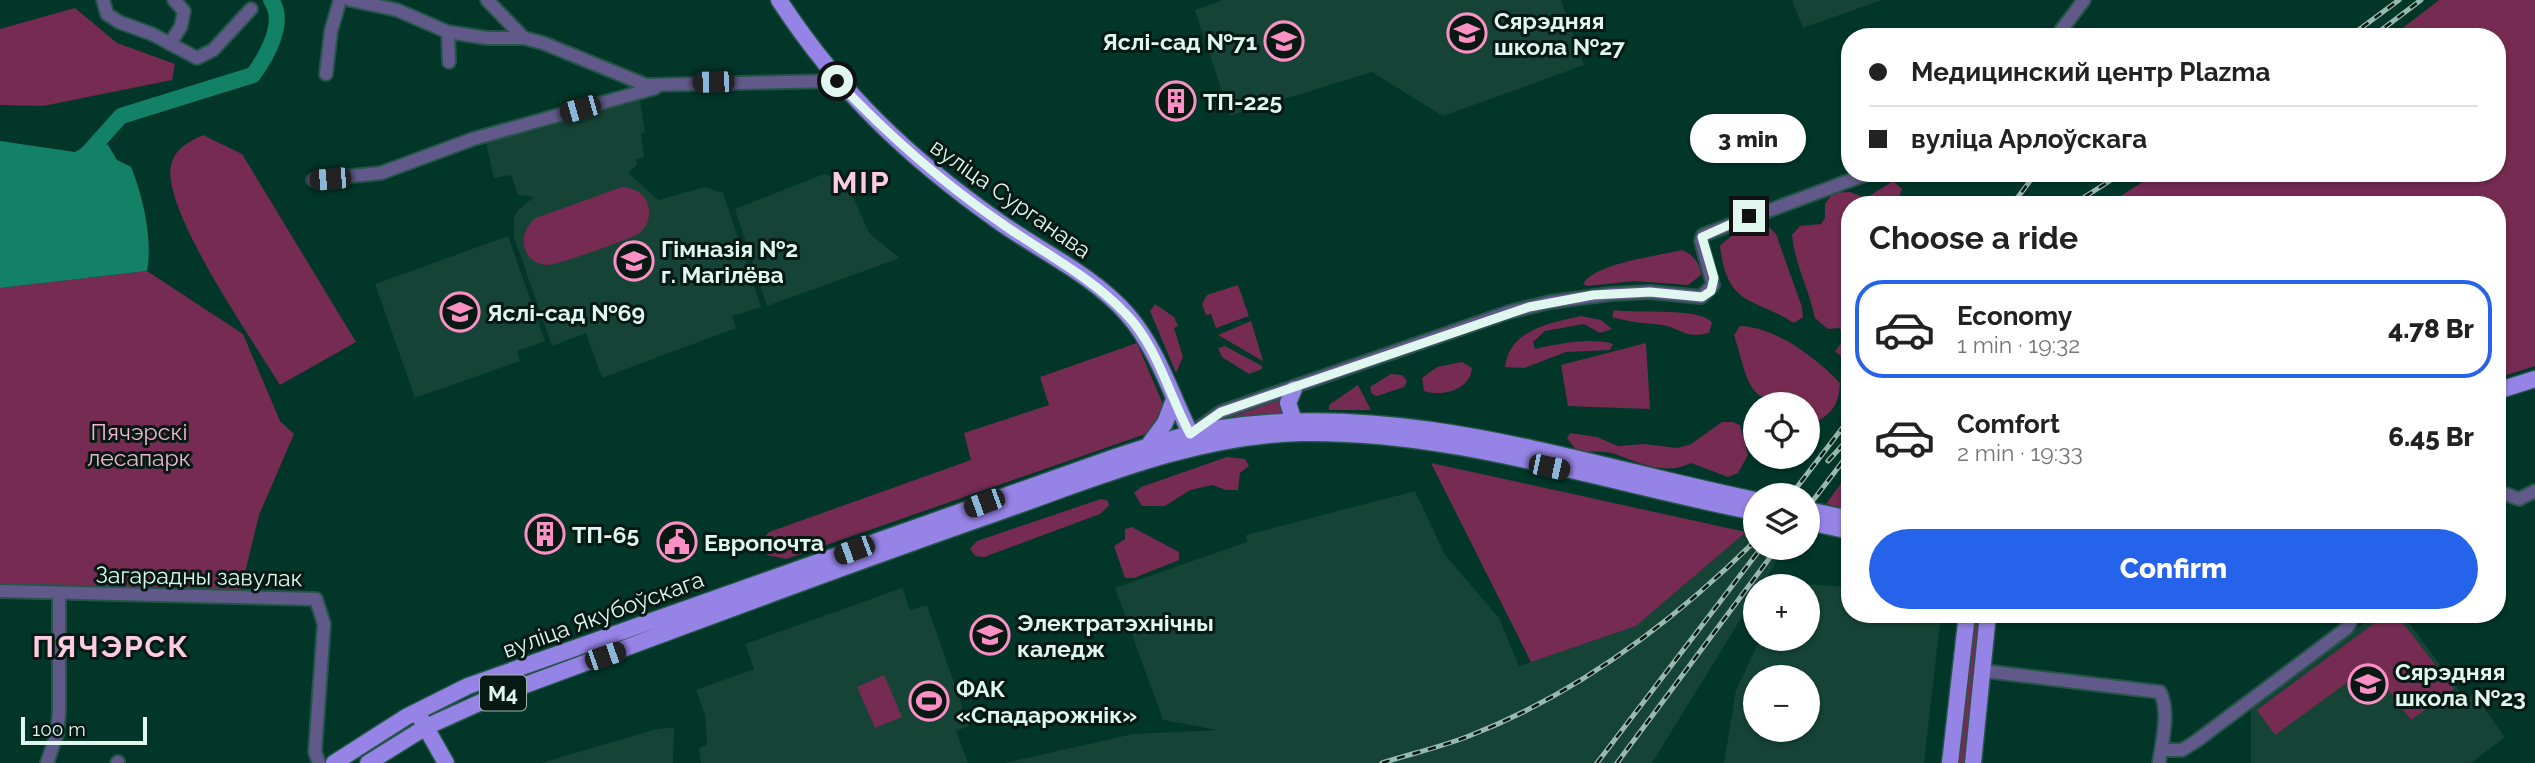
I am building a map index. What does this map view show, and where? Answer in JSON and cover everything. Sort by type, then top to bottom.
[{"type":"main road","name":"вуліца Сурганава","points":[[779,0],[837,81],[908,153],[937,177],[1079,275],[1127,314],[1151,353],[1193,440]]},
{"type":"main road","points":[[2506,388],[2535,379]]},
{"type":"main road","points":[[1294,389],[1288,403],[1297,427]]},
{"type":"main road","points":[[2506,397],[2535,389]]},
{"type":"main road","points":[[1148,446],[1165,423],[1173,402],[1204,422],[1222,428]]},
{"type":"main road","name":"вуліца Якубоўскага","points":[[334,763],[417,711],[468,687],[1148,446],[1297,427]]},
{"type":"main road","name":"вуліца Якубоўскага","points":[[368,763],[426,727],[490,698],[1222,428],[1297,427],[1433,441],[1724,500],[1743,507]]},
{"type":"main road","name":"вуліца Якубоўскага","points":[[1724,500],[1743,500]]},
{"type":"main road","points":[[1820,513],[1841,517]]},
{"type":"main road","points":[[1820,525],[1841,529]]},
{"type":"main road","points":[[1950,763],[1966,623]]},
{"type":"main road","points":[[1973,763],[1988,623]]},
{"type":"main road","points":[[1985,669],[1998,623]]},
{"type":"main road","points":[[417,711],[446,763]]},
{"type":"street","points":[[103,0],[107,14],[119,23],[197,58],[205,56],[251,9]]},
{"type":"street","points":[[170,44],[181,26],[184,11],[174,0]]},
{"type":"street","points":[[326,74],[331,31],[340,0]]},
{"type":"street","points":[[350,0],[397,10],[448,32],[487,38],[524,38],[646,85],[662,86]]},
{"type":"street","points":[[487,0],[524,38]]},
{"type":"street","points":[[2063,28],[2084,0]]},
{"type":"street","points":[[448,32],[449,62]]},
{"type":"street","points":[[313,180],[381,173],[473,139],[662,86],[699,82],[837,81]]},
{"type":"street","points":[[1193,440],[1204,422],[1221,412],[1294,389],[1509,312],[1550,302],[1611,293],[1650,292],[1702,297],[1713,285],[1701,241],[1703,235],[1846,182]]},
{"type":"street","points":[[2506,494],[2519,499],[2535,491]]},
{"type":"street","name":"Загарадны завулак","points":[[0,591],[316,599],[324,624],[315,752],[318,763]]},
{"type":"street","points":[[47,763],[57,734],[59,713],[59,594]]},
{"type":"street","points":[[1985,669],[2160,692],[2164,700],[2160,757],[2182,750],[2195,742],[2347,628],[2350,623]]},
{"type":"shaded area","points":[[1223,0],[1561,0],[1584,65],[1443,116],[1372,72],[1230,116],[1195,10]]},
{"type":"shaded area","points":[[1792,0],[1882,0],[1803,28]]},
{"type":"shaded area","name":"Гімназія №2 г. Магілёва","points":[[640,100],[645,132],[641,134],[644,157],[636,159],[637,165],[628,173],[658,200],[705,187],[723,193],[761,307],[732,316],[736,328],[602,378],[586,333],[552,346],[514,237],[514,219],[518,210],[534,197],[518,195],[511,175],[494,178],[486,143]]},
{"type":"shaded area","points":[[95,140],[108,145],[117,160],[131,167],[146,218],[149,246],[147,271],[0,288],[0,141],[75,152]]},
{"type":"shaded area","points":[[824,174],[845,181],[870,234],[900,258],[767,306],[735,209]]},
{"type":"shaded area","name":"Яслі-сад №69","points":[[508,236],[545,341],[517,351],[520,361],[415,398],[375,284]]},
{"type":"shaded area","points":[[1415,491],[1445,555],[1499,618],[1519,666],[1636,626],[1743,535],[1743,560],[1777,560],[1769,574],[1743,574],[1743,615],[1652,763],[1005,763],[1133,734],[1218,730],[1163,720],[1115,588],[1247,542],[1246,535]]},
{"type":"shaded area","points":[[1820,585],[1841,586],[1841,623],[1940,623],[1924,763],[1724,763],[1736,690],[1743,675],[1743,742],[1820,742],[1820,665],[1748,665],[1754,651],[1820,651]]},
{"type":"shaded area","points":[[902,588],[910,610],[927,605],[969,726],[956,731],[968,763],[701,763],[699,748],[707,745],[707,739],[705,715],[696,690],[754,669],[745,644]]},
{"type":"shaded area","name":"Сярэдняя школа №23","points":[[2365,623],[2409,623],[2466,699],[2474,694],[2505,737],[2471,763],[2251,763],[2251,706]]},
{"type":"shaded area","points":[[674,727],[673,763],[541,763],[653,730]]},
{"type":"green space","points":[[2439,0],[2535,0],[2535,366],[2506,375],[2506,196],[2120,196],[2143,182],[2506,182],[2506,28],[2403,28]]},
{"type":"green space","points":[[75,8],[117,43],[175,64],[172,80],[43,106],[0,105],[0,29]]},
{"type":"green space","points":[[203,135],[242,154],[356,342],[280,385],[211,274],[179,209],[171,182],[172,162],[180,149]]},
{"type":"green space","points":[[1891,182],[1902,189],[1899,196],[1869,196]]},
{"type":"green space","points":[[622,187],[640,193],[648,204],[648,219],[640,233],[553,264],[538,263],[531,259],[524,246],[524,238],[536,218]]},
{"type":"green space","points":[[1850,192],[1861,196],[1841,196],[1841,331],[1839,328],[1828,329],[1815,318],[1792,235],[1800,226],[1821,224],[1825,218],[1825,204],[1833,193]]},
{"type":"green space","points":[[1767,225],[1776,234],[1802,307],[1803,317],[1794,323],[1744,298],[1729,280],[1724,266],[1720,246],[1742,231]]},
{"type":"green space","points":[[1682,250],[1698,263],[1701,275],[1688,285],[1634,281],[1588,286],[1583,284],[1600,271],[1613,266]]},
{"type":"green space","name":"Пячэрскі лесапарк","points":[[147,271],[243,334],[280,421],[294,434],[259,515],[241,589],[0,587],[0,288]]},
{"type":"green space","points":[[1238,285],[1249,316],[1216,328],[1211,314],[1206,315],[1202,304],[1207,295]]},
{"type":"green space","points":[[1155,304],[1174,317],[1178,326],[1174,328],[1183,357],[1176,373],[1150,311]]},
{"type":"green space","points":[[1614,310],[1694,314],[1712,322],[1709,333],[1694,335],[1662,325],[1612,317]]},
{"type":"green space","points":[[1581,316],[1601,320],[1612,329],[1600,333],[1584,324],[1545,331],[1533,342],[1535,349],[1563,343],[1595,341],[1613,344],[1610,350],[1566,352],[1524,368],[1505,367],[1508,354],[1523,336],[1545,325]]},
{"type":"green space","points":[[1251,321],[1263,361],[1218,335]]},
{"type":"green space","points":[[1740,326],[1754,328],[1781,338],[1807,354],[1840,383],[1838,397],[1830,411],[1820,419],[1820,392],[1756,392],[1748,381],[1734,335]]},
{"type":"green space","points":[[1841,342],[1841,356],[1835,352]]},
{"type":"green space","points":[[1137,343],[1163,404],[1157,430],[786,559],[767,555],[764,538],[769,532],[971,460],[964,433],[1049,405],[1040,377]]},
{"type":"green space","points":[[1646,343],[1650,409],[1568,406],[1561,365]]},
{"type":"green space","points":[[1225,346],[1262,366],[1262,369],[1249,374],[1222,357],[1218,348]]},
{"type":"green space","points":[[1462,362],[1472,368],[1470,376],[1461,387],[1439,393],[1424,391],[1422,378],[1437,367]]},
{"type":"green space","points":[[1391,374],[1402,375],[1407,381],[1404,387],[1377,396],[1372,394],[1370,387]]},
{"type":"green space","points":[[1358,385],[1371,410],[1329,410],[1329,405]]},
{"type":"green space","points":[[1282,399],[1280,405],[1287,414],[1220,421]]},
{"type":"green space","points":[[1722,422],[1733,422],[1740,425],[1743,436],[1743,464],[1738,473],[1728,477],[1691,463],[1681,467],[1662,468],[1611,453],[1576,450],[1567,438],[1570,433],[1597,437],[1618,446],[1644,444],[1678,448],[1691,444]]},
{"type":"green space","points":[[1227,457],[1245,459],[1249,466],[1240,473],[1238,490],[1226,490],[1212,485],[1190,490],[1165,506],[1142,506],[1134,493],[1141,487]]},
{"type":"green space","points":[[1431,463],[1743,531],[1743,535],[1636,626],[1531,662]]},
{"type":"green space","points":[[1841,483],[1841,508],[1826,504]]},
{"type":"green space","points":[[1101,499],[1108,501],[1109,506],[1100,514],[984,557],[975,556],[970,549],[977,541]]},
{"type":"green space","points":[[1132,527],[1179,552],[1179,560],[1134,578],[1125,578],[1114,546],[1125,539],[1125,529]]},
{"type":"green space","points":[[1973,623],[1980,623],[1966,763],[1957,763]]},
{"type":"green space","points":[[2375,623],[2403,623],[2454,689],[2411,720],[2370,666],[2275,735],[2257,710]]},
{"type":"green space","points":[[884,675],[902,717],[875,728],[857,687]]},
{"type":"waterway","points":[[86,155],[121,116],[253,75],[264,59],[276,29],[277,18],[271,0]]},
{"type":"railway","points":[[2361,28],[2399,0]]},
{"type":"railway","points":[[2384,28],[2421,0]]},
{"type":"railway","points":[[2019,196],[2029,182]]},
{"type":"railway","points":[[2086,196],[2108,182]]},
{"type":"railway","points":[[1800,483],[1841,430]]},
{"type":"railway","points":[[1828,461],[1841,447]]},
{"type":"railway","points":[[1820,491],[1841,464]]},
{"type":"railway","points":[[1382,763],[1469,736],[1548,699],[1622,653],[1657,627],[1743,553]]},
{"type":"railway","points":[[1597,763],[1752,560]]},
{"type":"railway","points":[[1617,763],[1768,560]]},
{"type":"place","name":"Сярэдняя школа №27","points":[[1467,33]]},
{"type":"place","name":"Яслі-сад №71","points":[[1284,41]]},
{"type":"place","name":"ТП-225","points":[[1176,101]]},
{"type":"place","name":"Гімназія №2 г. Магілёва","points":[[634,261]]},
{"type":"place","name":"Яслі-сад №69","points":[[460,312]]},
{"type":"place","name":"ТП-65","points":[[545,534]]},
{"type":"place","name":"Европочта","points":[[677,542]]},
{"type":"place","name":"Электратэхнічны каледж","points":[[990,635]]},
{"type":"place","name":"Сярэдняя школа №23","points":[[2368,684]]},
{"type":"place","name":"ФАК «Спадарожнік»","points":[[929,701]]},
{"type":"district","name":"МІР","points":[[861,182]]},
{"type":"district","name":"ПЯЧЭРСК","points":[[111,646]]},
{"type":"route","points":[[837,81],[908,153],[937,177],[1079,275],[1127,314],[1156,361],[1190,434],[1221,412],[1294,389],[1509,312],[1593,295],[1650,292],[1702,297],[1711,291],[1714,278],[1701,241],[1703,235],[1749,216]]}]
